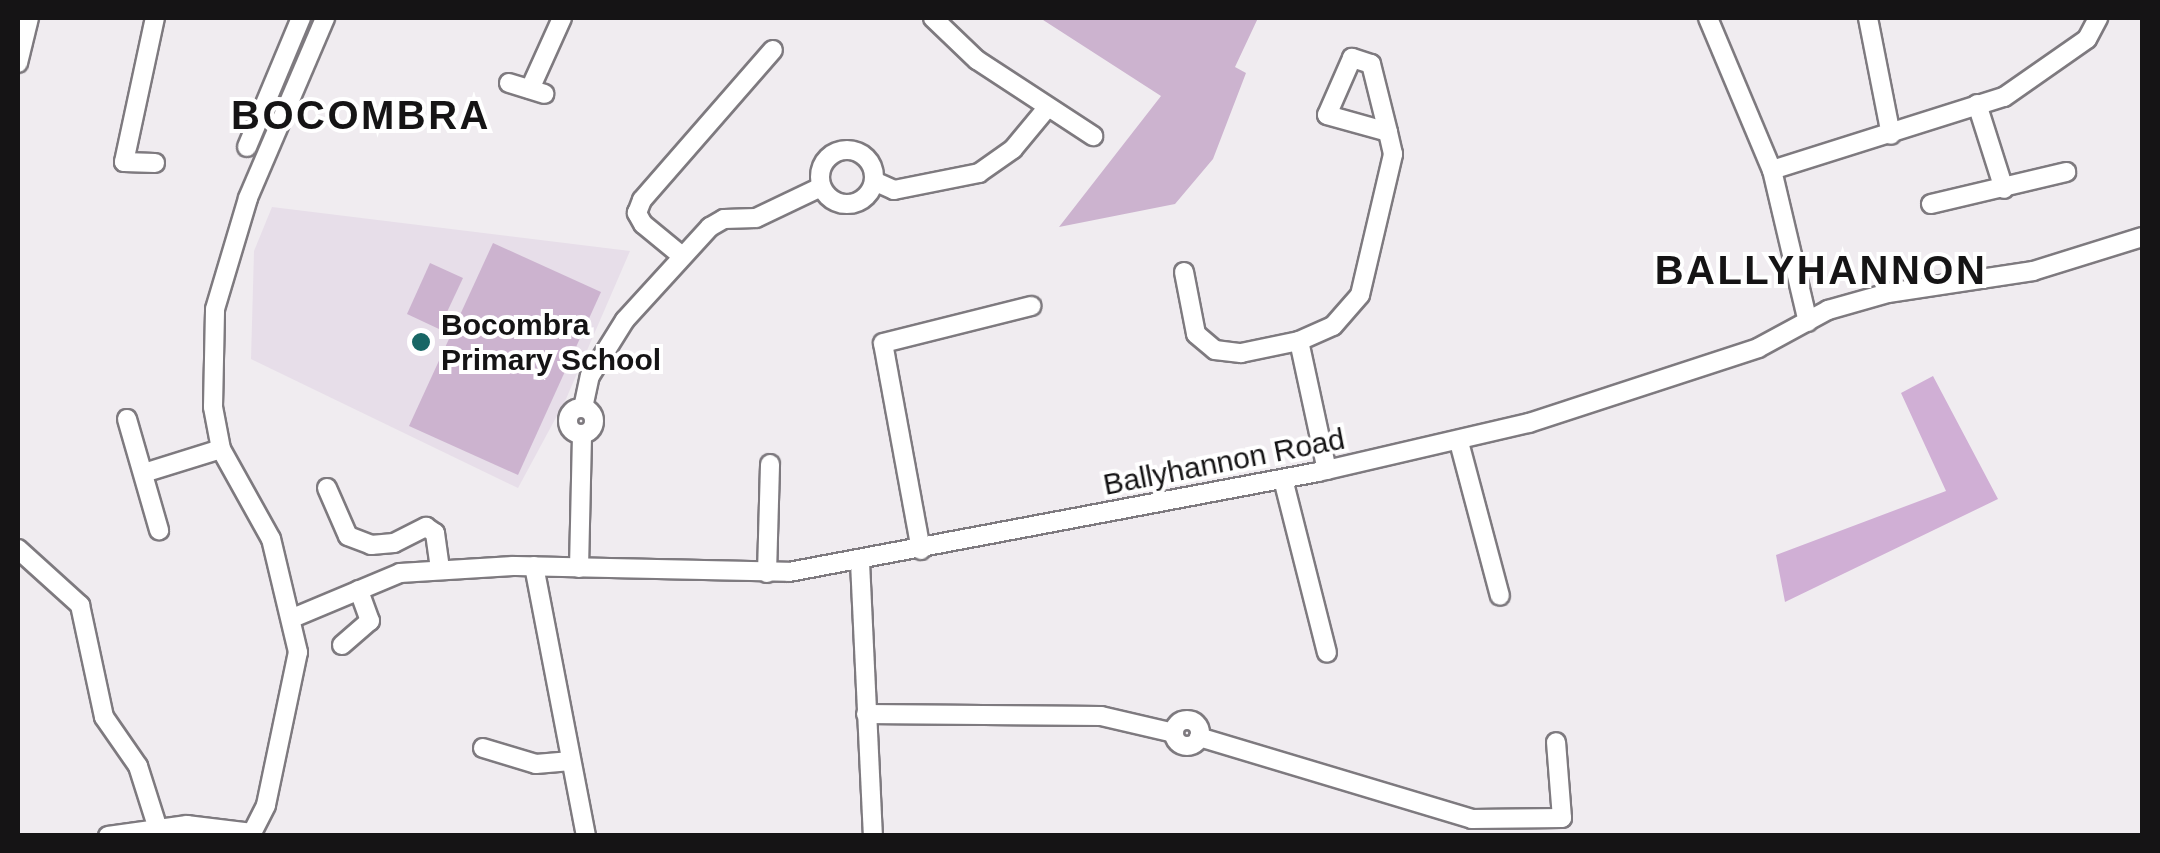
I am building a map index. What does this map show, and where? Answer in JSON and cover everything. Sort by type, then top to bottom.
[{"type":"street","points":[[18,63],[28,18]]},
{"type":"street","points":[[155,18],[122,169],[155,163]]},
{"type":"street","points":[[108,836],[157,826],[253,834],[290,708],[298,652],[295,618],[271,539],[221,449],[213,407],[220,276],[325,18]]},
{"type":"street","points":[[509,83],[537,91],[562,18]]},
{"type":"street","points":[[933,18],[977,60],[1093,136]]},
{"type":"street","points":[[1708,18],[1772,170],[1808,322]]},
{"type":"street","points":[[1868,18],[1891,135]]},
{"type":"street","points":[[1772,170],[2004,97],[2048,72],[2087,39],[2098,18]]},
{"type":"street","points":[[233,128],[249,142],[294,20]]},
{"type":"street","points":[[682,256],[643,224],[637,213],[642,200],[773,50]]},
{"type":"street","points":[[1977,104],[2004,190]]},
{"type":"street","points":[[874,182],[894,190],[979,173],[1013,149],[1047,108]]},
{"type":"street","points":[[1184,272],[1196,334],[1214,350],[1242,353],[1299,342],[1333,326],[1360,295],[1393,154],[1388,132]]},
{"type":"street","points":[[839,151],[865,157],[874,182],[866,197],[850,204],[833,200],[822,188],[820,170],[839,151]]},
{"type":"street","points":[[1931,204],[2004,190],[2066,172]]},
{"type":"street","points":[[580,568],[582,434],[569,421],[583,408],[590,376],[625,320],[682,256],[724,219],[756,218],[822,188]]},
{"type":"street","name":"Ballyhannon Road","points":[[295,618],[400,573],[534,566],[768,574],[860,562],[1284,479],[1459,442],[1726,360],[1808,322],[1888,292],[2033,271],[2142,237]]},
{"type":"street","points":[[920,550],[882,343],[1030,306]]},
{"type":"street","points":[[1299,342],[1327,470]]},
{"type":"street","points":[[126,419],[147,472],[159,530]]},
{"type":"street","points":[[1459,442],[1500,596]]},
{"type":"street","points":[[147,472],[221,449]]},
{"type":"street","points":[[768,574],[770,464]]},
{"type":"street","points":[[1284,479],[1327,653]]},
{"type":"street","points":[[327,488],[348,536],[371,545],[394,543],[426,527],[435,533],[440,568]]},
{"type":"street","points":[[18,549],[80,605],[104,717],[138,766],[157,826]]},
{"type":"street","points":[[860,562],[873,836]]},
{"type":"street","points":[[534,566],[586,836]]},
{"type":"street","points":[[342,645],[370,621],[359,590]]},
{"type":"street","points":[[866,714],[1101,716],[1174,733],[1184,745],[1198,737],[1472,819],[1563,827],[1556,742]]},
{"type":"street","points":[[483,748],[536,764],[571,761]]},
{"type":"shaded area","points":[[1040,18],[1258,18],[1235,67],[1246,73],[1213,159],[1175,204],[1059,227],[1161,96]]},
{"type":"shaded area","name":"Bocombra Primary School","points":[[272,207],[630,251],[566,399],[518,488],[251,359],[254,251]]},
{"type":"shaded area","points":[[493,243],[601,292],[518,475],[409,426]]},
{"type":"shaded area","points":[[430,263],[463,278],[439,329],[407,314]]},
{"type":"shaded area","points":[[1933,376],[1998,499],[1785,602],[1776,555],[1946,491],[1901,393]]},
{"type":"place","name":"Bocombra Primary School","points":[[421,342]]},
{"type":"district","name":"BOCOMBRA","points":[[361,115]]},
{"type":"district","name":"BALLYHANNON","points":[[1821,270]]}]
